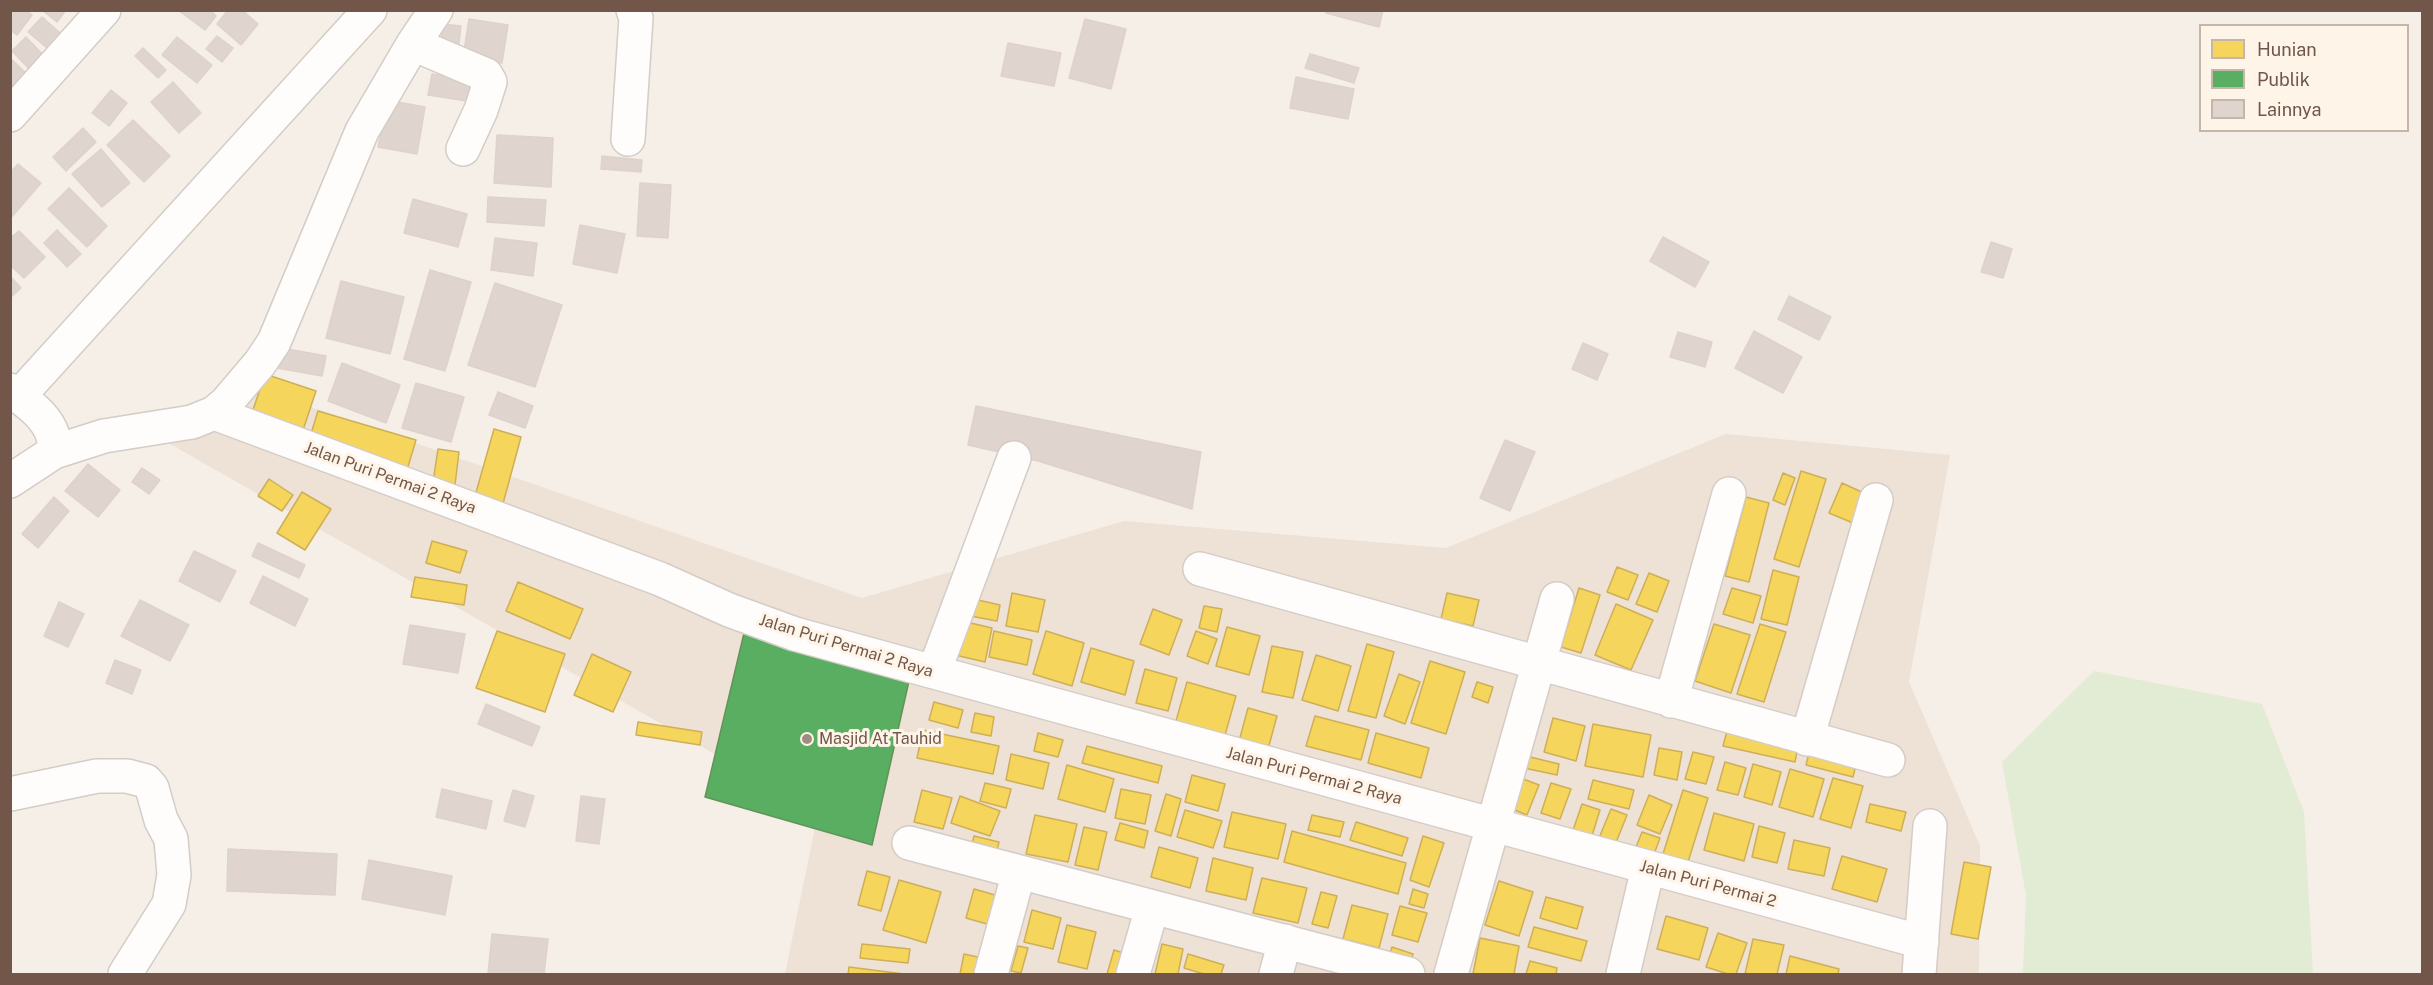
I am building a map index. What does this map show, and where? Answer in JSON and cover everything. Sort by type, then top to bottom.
[{"type":"street","points":[[10,115],[104,10]]},
{"type":"street","points":[[54,452],[55,442],[50,427],[41,415],[15,393],[370,10]]},
{"type":"street","points":[[10,481],[54,452],[104,436],[142,428],[192,422],[214,413],[226,403],[260,363],[274,342],[362,131],[413,44],[436,10]]},
{"type":"street","points":[[628,139],[636,18],[633,10]]},
{"type":"street","points":[[413,44],[486,75],[490,82],[482,110],[464,149]]},
{"type":"street","name":"Jalan Puri Permai 2 Raya","points":[[214,413],[660,579],[795,634],[1494,825]]},
{"type":"street","points":[[934,672],[1014,458]]},
{"type":"street","points":[[1671,701],[1729,494]]},
{"type":"street","points":[[1807,739],[1876,500]]},
{"type":"street","points":[[1200,569],[1888,760]]},
{"type":"street","points":[[1451,975],[1557,599]]},
{"type":"street","points":[[10,794],[97,776],[127,776],[146,781],[152,788],[161,820],[171,838],[174,875],[169,904],[125,975]]},
{"type":"street","name":"Jalan Puri Permai 2","points":[[1494,825],[1922,942]]},
{"type":"street","points":[[1919,975],[1930,826]]},
{"type":"street","points":[[909,843],[1408,975]]},
{"type":"street","points":[[1623,975],[1648,868]]},
{"type":"street","points":[[991,975],[1019,872]]},
{"type":"street","points":[[1133,975],[1152,908]]},
{"type":"street","points":[[1276,975],[1285,942]]},
{"type":"shaded area","points":[[242,383],[862,598],[1124,521],[1446,548],[1726,434],[1950,455],[1909,682],[1980,846],[1979,974],[785,974],[818,813],[142,428]]},
{"type":"green space","points":[[2094,671],[2262,704],[2304,812],[2313,974],[2023,974],[2026,895],[2002,762]]},
{"type":"building: Hunian","points":[[265,374],[316,391],[302,433],[251,416]]},
{"type":"building: Hunian","points":[[318,411],[416,440],[407,470],[309,440]]},
{"type":"building: Hunian","points":[[494,429],[521,437],[501,511],[473,503]]},
{"type":"building: Hunian","points":[[438,449],[459,452],[454,493],[432,489]]},
{"type":"building: Hunian","points":[[1801,471],[1826,479],[1799,567],[1774,559]]},
{"type":"building: Hunian","points":[[1783,473],[1795,478],[1785,505],[1773,500]]},
{"type":"building: Hunian","points":[[269,479],[293,495],[282,511],[258,496]]},
{"type":"building: Hunian","points":[[1842,483],[1866,494],[1853,523],[1829,513]]},
{"type":"building: Hunian","points":[[302,492],[331,509],[305,550],[277,533]]},
{"type":"building: Hunian","points":[[1746,497],[1769,503],[1749,582],[1725,576]]},
{"type":"building: Hunian","points":[[432,541],[467,551],[460,573],[426,563]]},
{"type":"building: Hunian","points":[[1617,567],[1638,575],[1628,600],[1607,592]]},
{"type":"building: Hunian","points":[[1773,570],[1799,577],[1787,625],[1761,619]]},
{"type":"building: Hunian","points":[[1649,573],[1669,581],[1657,612],[1636,604]]},
{"type":"building: Hunian","points":[[415,577],[467,585],[464,605],[411,597]]},
{"type":"building: Hunian","points":[[518,582],[583,609],[570,639],[506,611]]},
{"type":"building: Hunian","points":[[1579,588],[1600,595],[1581,653],[1561,647]]},
{"type":"building: Hunian","points":[[1732,588],[1761,596],[1753,623],[1723,614]]},
{"type":"building: Hunian","points":[[1012,593],[1045,600],[1038,632],[1006,626]]},
{"type":"building: Hunian","points":[[1447,593],[1479,600],[1473,626],[1441,619]]},
{"type":"building: Hunian","points":[[969,598],[1000,605],[997,621],[965,615]]},
{"type":"building: Hunian","points":[[1616,604],[1653,620],[1631,670],[1595,655]]},
{"type":"building: Hunian","points":[[1204,606],[1222,609],[1217,632],[1199,628]]},
{"type":"building: Hunian","points":[[1153,609],[1182,620],[1169,655],[1140,644]]},
{"type":"building: Hunian","points":[[958,620],[992,628],[985,662],[951,654]]},
{"type":"building: Hunian","points":[[1714,624],[1750,635],[1731,693],[1695,681]]},
{"type":"building: Hunian","points":[[1760,624],[1786,632],[1764,702],[1737,694]]},
{"type":"building: Hunian","points":[[1227,627],[1260,636],[1249,675],[1216,666]]},
{"type":"building: Hunian","points":[[497,631],[565,654],[545,712],[476,688]]},
{"type":"building: Hunian","points":[[994,631],[1032,640],[1027,665],[989,657]]},
{"type":"building: Hunian","points":[[1046,631],[1084,643],[1072,686],[1033,674]]},
{"type":"building: Hunian","points":[[1196,631],[1217,639],[1208,664],[1187,656]]},
{"type":"building: Hunian","points":[[1367,644],[1394,652],[1376,718],[1348,711]]},
{"type":"building: Hunian","points":[[1272,646],[1303,652],[1293,698],[1262,692]]},
{"type":"building: Hunian","points":[[1091,648],[1134,661],[1125,695],[1081,682]]},
{"type":"building: Hunian","points":[[592,654],[631,672],[613,712],[574,695]]},
{"type":"building: Hunian","points":[[1316,655],[1351,666],[1338,711],[1302,700]]},
{"type":"building: Hunian","points":[[1430,661],[1465,672],[1446,734],[1411,723]]},
{"type":"building: Hunian","points":[[1145,669],[1177,678],[1168,711],[1136,703]]},
{"type":"building: Hunian","points":[[1399,674],[1420,682],[1405,724],[1384,716]]},
{"type":"building: Hunian","points":[[1187,682],[1236,696],[1225,735],[1176,721]]},
{"type":"building: Hunian","points":[[1477,682],[1493,687],[1488,703],[1472,697]]},
{"type":"building: Hunian","points":[[934,702],[963,710],[958,728],[929,720]]},
{"type":"building: Hunian","points":[[1248,708],[1277,716],[1267,753],[1238,745]]},
{"type":"building: Hunian","points":[[975,713],[994,717],[991,736],[971,732]]},
{"type":"building: Hunian","points":[[1315,716],[1369,730],[1361,760],[1306,746]]},
{"type":"building: Hunian","points":[[1553,718],[1585,726],[1576,761],[1544,752]]},
{"type":"building: Hunian","points":[[638,722],[702,732],[700,745],[636,735]]},
{"type":"building: Hunian","points":[[1593,724],[1651,735],[1643,777],[1585,766]]},
{"type":"building: Hunian","points":[[923,730],[999,746],[993,774],[917,758]]},
{"type":"building: Hunian","points":[[1727,731],[1798,747],[1795,762],[1723,746]]},
{"type":"building: Hunian","points":[[1038,733],[1063,740],[1058,757],[1034,751]]},
{"type":"building: Hunian","points":[[1376,733],[1429,748],[1421,778],[1368,763]]},
{"type":"building: Hunian","points":[[1087,746],[1162,766],[1158,783],[1082,763]]},
{"type":"building: Hunian","points":[[1659,748],[1682,752],[1677,780],[1654,775]]},
{"type":"building: Hunian","points":[[1693,752],[1714,757],[1706,784],[1685,779]]},
{"type":"building: Hunian","points":[[1809,753],[1856,765],[1853,777],[1806,765]]},
{"type":"building: Hunian","points":[[1011,754],[1049,763],[1043,789],[1006,780]]},
{"type":"building: Hunian","points":[[1526,756],[1559,764],[1557,775],[1524,768]]},
{"type":"building: Hunian","points":[[1725,762],[1746,768],[1738,795],[1717,790]]},
{"type":"building: Hunian","points":[[1753,764],[1781,772],[1772,805],[1744,797]]},
{"type":"building: Hunian","points":[[1067,765],[1114,779],[1105,812],[1058,799]]},
{"type":"building: Hunian","points":[[1790,769],[1824,779],[1813,817],[1779,807]]},
{"type":"building: Hunian","points":[[1192,775],[1225,784],[1218,811],[1185,802]]},
{"type":"building: Hunian","points":[[1518,777],[1539,785],[1527,815],[1507,807]]},
{"type":"building: Hunian","points":[[1833,778],[1863,786],[1851,828],[1820,819]]},
{"type":"building: Hunian","points":[[1593,780],[1634,790],[1629,809],[1588,799]]},
{"type":"building: Hunian","points":[[985,783],[1011,789],[1006,808],[980,801]]},
{"type":"building: Hunian","points":[[1551,783],[1571,789],[1560,819],[1541,813]]},
{"type":"building: Hunian","points":[[1121,789],[1151,795],[1145,824],[1115,818]]},
{"type":"building: Hunian","points":[[922,790],[952,798],[943,829],[914,822]]},
{"type":"building: Hunian","points":[[1683,790],[1708,798],[1688,862],[1663,854]]},
{"type":"building: Hunian","points":[[1166,794],[1181,799],[1171,836],[1155,831]]},
{"type":"building: Hunian","points":[[1649,795],[1672,805],[1660,834],[1637,825]]},
{"type":"building: Hunian","points":[[960,796],[1000,811],[990,836],[951,823]]},
{"type":"building: Hunian","points":[[1582,804],[1600,810],[1591,839],[1572,833]]},
{"type":"building: Hunian","points":[[1870,804],[1906,812],[1901,831],[1866,822]]},
{"type":"building: Hunian","points":[[1611,809],[1627,815],[1615,845],[1599,838]]},
{"type":"building: Hunian","points":[[1185,810],[1222,821],[1213,848],[1177,837]]},
{"type":"building: Hunian","points":[[1232,812],[1286,824],[1278,859],[1224,847]]},
{"type":"building: Hunian","points":[[1714,813],[1754,824],[1744,861],[1704,850]]},
{"type":"building: Hunian","points":[[1035,815],[1077,824],[1068,862],[1026,854]]},
{"type":"building: Hunian","points":[[1312,815],[1344,822],[1340,837],[1308,830]]},
{"type":"building: Hunian","points":[[1356,822],[1408,838],[1402,856],[1350,840]]},
{"type":"building: Hunian","points":[[1120,823],[1148,831],[1144,848],[1115,840]]},
{"type":"building: Hunian","points":[[1759,826],[1785,833],[1777,863],[1752,857]]},
{"type":"building: Hunian","points":[[1084,827],[1107,832],[1098,870],[1075,865]]},
{"type":"building: Hunian","points":[[1292,831],[1406,863],[1398,894],[1284,862]]},
{"type":"building: Hunian","points":[[1642,832],[1660,838],[1654,854],[1636,847]]},
{"type":"building: Hunian","points":[[974,836],[999,842],[994,863],[969,857]]},
{"type":"building: Hunian","points":[[1423,836],[1444,843],[1429,887],[1410,880]]},
{"type":"building: Hunian","points":[[1794,840],[1830,848],[1824,876],[1788,869]]},
{"type":"building: Hunian","points":[[1159,847],[1198,858],[1190,888],[1151,877]]},
{"type":"building: Hunian","points":[[1842,856],[1887,869],[1877,902],[1832,889]]},
{"type":"building: Hunian","points":[[1213,858],[1253,868],[1246,900],[1206,891]]},
{"type":"building: Hunian","points":[[1964,862],[1991,867],[1978,939],[1951,934]]},
{"type":"building: Hunian","points":[[867,871],[890,877],[881,911],[858,905]]},
{"type":"building: Hunian","points":[[1262,878],[1307,888],[1298,923],[1253,913]]},
{"type":"building: Hunian","points":[[899,880],[941,892],[926,943],[883,930]]},
{"type":"building: Hunian","points":[[1499,881],[1533,892],[1519,936],[1485,925]]},
{"type":"building: Hunian","points":[[974,889],[1002,897],[994,926],[966,918]]},
{"type":"building: Hunian","points":[[1413,889],[1428,894],[1424,908],[1409,904]]},
{"type":"building: Hunian","points":[[1321,892],[1337,896],[1328,928],[1312,924]]},
{"type":"building: Hunian","points":[[1546,897],[1583,907],[1577,929],[1540,918]]},
{"type":"building: Hunian","points":[[1352,905],[1388,914],[1379,948],[1343,939]]},
{"type":"building: Hunian","points":[[1400,906],[1427,913],[1418,942],[1392,935]]},
{"type":"building: Hunian","points":[[1032,910],[1061,918],[1053,949],[1024,942]]},
{"type":"building: Hunian","points":[[1666,916],[1708,928],[1699,960],[1657,949]]},
{"type":"building: Hunian","points":[[1067,925],[1096,932],[1087,969],[1058,962]]},
{"type":"building: Hunian","points":[[1534,927],[1587,941],[1581,961],[1528,947]]},
{"type":"building: Hunian","points":[[1718,933],[1747,943],[1736,974],[1728,974],[1706,967]]},
{"type":"building: Hunian","points":[[1480,938],[1519,946],[1514,974],[1473,974]]},
{"type":"building: Hunian","points":[[1753,939],[1784,945],[1777,974],[1745,974]]},
{"type":"building: Hunian","points":[[862,944],[910,949],[908,963],[860,958]]},
{"type":"building: Hunian","points":[[1162,944],[1183,949],[1178,974],[1155,974]]},
{"type":"building: Hunian","points":[[1018,946],[1028,948],[1021,973],[1011,971]]},
{"type":"building: Hunian","points":[[1392,947],[1413,954],[1408,973],[1386,967]]},
{"type":"building: Hunian","points":[[1114,950],[1130,955],[1124,974],[1107,974]]},
{"type":"building: Hunian","points":[[964,954],[987,959],[984,974],[960,974]]},
{"type":"building: Hunian","points":[[1188,954],[1224,965],[1221,974],[1204,974],[1184,968]]},
{"type":"building: Hunian","points":[[1790,956],[1839,969],[1838,974],[1786,974]]},
{"type":"building: Hunian","points":[[1530,961],[1557,968],[1556,974],[1526,974]]},
{"type":"building: Hunian","points":[[849,967],[904,974],[848,974]]},
{"type":"building: Publik","name":"Masjid At Tauhid","points":[[745,629],[909,681],[872,845],[705,797]]},
{"type":"building: Lainnya","points":[[10,10],[26,10],[32,15],[17,35],[10,30]]},
{"type":"building: Lainnya","points":[[42,10],[66,10],[57,22]]},
{"type":"building: Lainnya","points":[[178,10],[210,10],[216,16],[205,30]]},
{"type":"building: Lainnya","points":[[228,10],[242,10],[258,24],[241,45],[217,24]]},
{"type":"building: Lainnya","points":[[1327,10],[1383,10],[1379,27],[1326,13]]},
{"type":"building: Lainnya","points":[[42,17],[66,38],[53,53],[28,32]]},
{"type":"building: Lainnya","points":[[469,19],[508,25],[502,63],[463,57]]},
{"type":"building: Lainnya","points":[[1085,19],[1126,29],[1111,89],[1069,78]]},
{"type":"building: Lainnya","points":[[443,24],[461,26],[458,52],[440,50]]},
{"type":"building: Lainnya","points":[[217,36],[233,48],[222,62],[206,49]]},
{"type":"building: Lainnya","points":[[26,37],[49,61],[35,75],[12,51]]},
{"type":"building: Lainnya","points":[[177,37],[212,65],[197,83],[162,55]]},
{"type":"building: Lainnya","points":[[1008,43],[1061,53],[1054,86],[1001,76]]},
{"type":"building: Lainnya","points":[[143,48],[166,70],[158,78],[135,56]]},
{"type":"building: Lainnya","points":[[1310,54],[1359,68],[1354,83],[1305,68]]},
{"type":"building: Lainnya","points":[[10,58],[31,78],[17,92],[10,86]]},
{"type":"building: Lainnya","points":[[432,74],[471,80],[467,101],[428,95]]},
{"type":"building: Lainnya","points":[[1296,77],[1354,89],[1348,119],[1290,108]]},
{"type":"building: Lainnya","points":[[173,82],[201,113],[179,133],[151,102]]},
{"type":"building: Lainnya","points":[[111,90],[127,103],[109,126],[92,113]]},
{"type":"building: Lainnya","points":[[387,100],[425,107],[417,154],[378,147]]},
{"type":"building: Lainnya","points":[[133,120],[170,156],[144,182],[107,145]]},
{"type":"building: Lainnya","points":[[83,128],[96,142],[66,171],[53,157]]},
{"type":"building: Lainnya","points":[[497,135],[553,138],[551,187],[494,183]]},
{"type":"building: Lainnya","points":[[101,149],[130,183],[102,207],[72,174]]},
{"type":"building: Lainnya","points":[[602,156],[642,160],[641,172],[601,169]]},
{"type":"building: Lainnya","points":[[18,164],[41,183],[10,219],[10,173]]},
{"type":"building: Lainnya","points":[[640,183],[671,185],[668,238],[637,236]]},
{"type":"building: Lainnya","points":[[69,188],[107,226],[87,247],[48,209]]},
{"type":"building: Lainnya","points":[[488,197],[546,200],[544,226],[487,222]]},
{"type":"building: Lainnya","points":[[413,199],[467,214],[458,247],[404,233]]},
{"type":"building: Lainnya","points":[[580,225],[625,234],[617,273],[573,264]]},
{"type":"building: Lainnya","points":[[57,230],[81,254],[67,267],[44,243]]},
{"type":"building: Lainnya","points":[[19,231],[45,257],[24,278],[10,265],[10,238]]},
{"type":"building: Lainnya","points":[[1663,237],[1709,262],[1695,287],[1650,261]]},
{"type":"building: Lainnya","points":[[495,238],[537,243],[533,276],[491,270]]},
{"type":"building: Lainnya","points":[[1991,242],[2012,249],[2003,278],[1981,272]]},
{"type":"building: Lainnya","points":[[430,270],[471,282],[445,371],[404,359]]},
{"type":"building: Lainnya","points":[[10,276],[21,288],[10,298]]},
{"type":"building: Lainnya","points":[[341,281],[404,297],[390,354],[326,338]]},
{"type":"building: Lainnya","points":[[495,283],[562,305],[535,387],[468,365]]},
{"type":"building: Lainnya","points":[[1789,296],[1831,317],[1819,340],[1778,319]]},
{"type":"building: Lainnya","points":[[1754,331],[1802,357],[1783,393],[1735,368]]},
{"type":"building: Lainnya","points":[[1678,332],[1712,342],[1705,367],[1670,357]]},
{"type":"building: Lainnya","points":[[1583,343],[1608,354],[1597,380],[1572,369]]},
{"type":"building: Lainnya","points":[[282,348],[326,356],[322,376],[277,368]]},
{"type":"building: Lainnya","points":[[342,363],[400,385],[386,423],[328,401]]},
{"type":"building: Lainnya","points":[[416,383],[464,397],[451,442],[402,428]]},
{"type":"building: Lainnya","points":[[498,392],[533,406],[525,428],[489,415]]},
{"type":"building: Lainnya","points":[[976,406],[1201,452],[1192,509],[1038,461],[968,445]]},
{"type":"building: Lainnya","points":[[1505,440],[1535,452],[1510,511],[1480,498]]},
{"type":"building: Lainnya","points":[[88,464],[120,490],[98,517],[65,491]]},
{"type":"building: Lainnya","points":[[142,468],[160,480],[149,494],[132,482]]},
{"type":"building: Lainnya","points":[[54,497],[69,511],[38,548],[22,534]]},
{"type":"building: Lainnya","points":[[258,543],[305,565],[299,578],[252,556]]},
{"type":"building: Lainnya","points":[[194,551],[236,571],[220,602],[179,581]]},
{"type":"building: Lainnya","points":[[263,576],[308,599],[295,626],[250,603]]},
{"type":"building: Lainnya","points":[[140,600],[189,625],[170,661],[121,636]]},
{"type":"building: Lainnya","points":[[59,602],[84,614],[68,647],[44,636]]},
{"type":"building: Lainnya","points":[[410,625],[465,634],[458,673],[403,664]]},
{"type":"building: Lainnya","points":[[115,660],[141,670],[132,694],[106,683]]},
{"type":"building: Lainnya","points":[[486,704],[540,727],[532,746],[478,724]]},
{"type":"building: Lainnya","points":[[442,789],[492,801],[486,829],[436,817]]},
{"type":"building: Lainnya","points":[[513,790],[534,796],[525,827],[504,821]]},
{"type":"building: Lainnya","points":[[581,796],[605,799],[599,844],[576,841]]},
{"type":"building: Lainnya","points":[[228,849],[337,854],[335,895],[227,891]]},
{"type":"building: Lainnya","points":[[369,860],[452,876],[445,915],[362,899]]},
{"type":"building: Lainnya","points":[[492,934],[548,939],[544,974],[488,974]]},
{"type":"place","name":"Masjid At Tauhid","points":[[807,739]]}]
